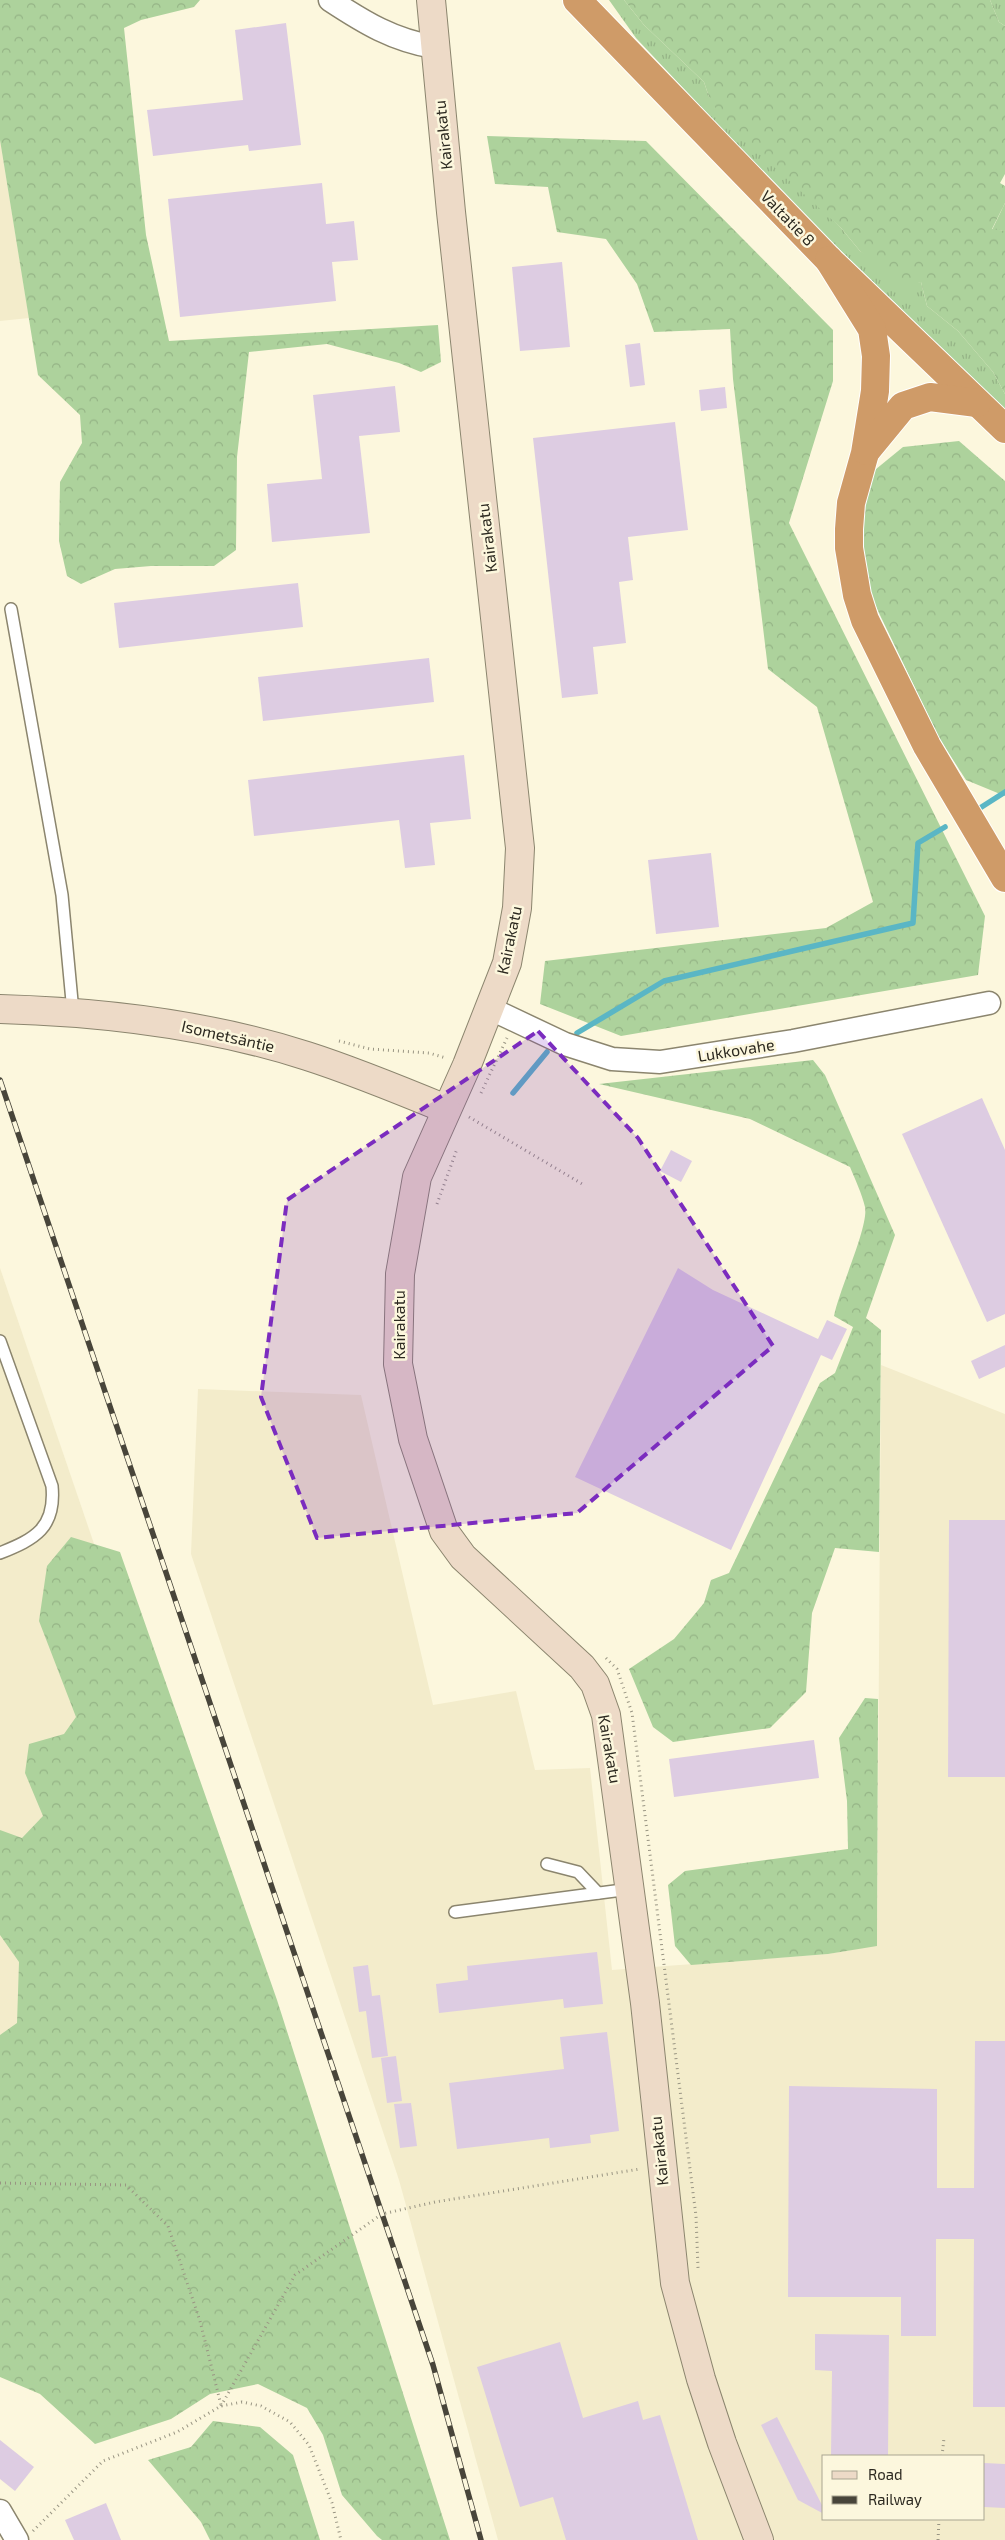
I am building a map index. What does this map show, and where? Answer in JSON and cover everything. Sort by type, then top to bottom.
[{"type":"highway","name":"Valtatie 8","points":[[578,0],[829,260],[1005,429]]},
{"type":"highway","points":[[829,260],[872,329],[876,356],[875,391],[865,452],[857,475],[849,529],[849,548],[857,595],[865,620],[928,746],[1005,878]]},
{"type":"highway","points":[[865,452],[903,406],[930,397],[977,403]]},
{"type":"highway","points":[[982,837],[1005,858]]},
{"type":"main road","name":"Kairakatu","points":[[432,0],[434,47],[520,848],[517,908],[507,962],[503,1014],[460,1117],[417,1177],[400,1274],[398,1364],[413,1439],[444,1531],[463,1557],[582,1667],[595,1684],[606,1715],[645,2003],[674,2283],[700,2379],[759,2540]]},
{"type":"main road","name":"Isometsäntie","points":[[0,1008],[73,1012],[177,1024],[259,1042],[368,1078],[460,1117]]},
{"type":"street","points":[[330,0],[364,22],[394,38],[434,47]]},
{"type":"street","name":"Lukkovahe","points":[[503,1014],[565,1044],[612,1060],[660,1062],[793,1042],[988,1003]]},
{"type":"street","points":[[0,2511],[24,2537]]},
{"type":"lane","points":[[11,609],[62,895],[73,1012]]},
{"type":"lane","points":[[0,1341],[52,1486],[53,1501],[49,1518],[41,1532],[28,1542],[0,1553]]},
{"type":"lane","points":[[547,1864],[578,1872],[598,1893]]},
{"type":"lane","points":[[455,1912],[630,1889]]},
{"type":"path","points":[[477,1101],[503,1014]]},
{"type":"path","points":[[473,1109],[460,1117],[584,1185]]},
{"type":"path","points":[[436,1208],[460,1140]]},
{"type":"path","points":[[605,1657],[617,1669],[632,1713],[696,2216],[698,2274]]},
{"type":"path","points":[[221,2406],[295,2275],[382,2214],[444,2200],[661,2166]]},
{"type":"path","points":[[0,2184],[126,2185],[168,2226],[200,2321],[221,2406]]},
{"type":"path","points":[[24,2537],[103,2461],[177,2432],[221,2406],[242,2402],[261,2406],[290,2422],[310,2445],[332,2503],[341,2540]]},
{"type":"path","points":[[942,2455],[944,2438]]},
{"type":"path","points":[[938,2540],[939,2520]]},
{"type":"highlighted area","points":[[538,1031],[638,1138],[773,1346],[577,1513],[317,1538],[261,1397],[287,1200]]},
{"type":"shaded area","points":[[0,140],[29,318],[0,321]]},
{"type":"shaded area","points":[[0,1268],[151,1711],[0,2174]]},
{"type":"shaded area","points":[[881,1365],[1005,1414],[1005,2540],[498,2540],[399,2180],[191,1554],[198,1389],[361,1395],[433,1705],[516,1691],[535,1770],[590,1768],[612,1970],[828,1954],[877,1945]]},
{"type":"green space","points":[[0,0],[200,0],[194,7],[141,20],[124,28],[146,235],[169,341],[438,325],[441,362],[421,372],[399,363],[327,344],[249,352],[237,457],[236,550],[214,566],[151,566],[115,569],[81,584],[67,576],[59,541],[60,482],[82,443],[80,415],[38,375],[0,140]]},
{"type":"green space","points":[[609,0],[624,0],[644,25],[704,82],[709,97],[841,228],[860,251],[913,283],[921,282],[927,306],[958,331],[993,372],[1005,394],[1005,409],[790,202],[636,38]]},
{"type":"green space","points":[[624,0],[990,0],[999,22],[1005,26],[1005,174],[1000,183],[1005,186],[1005,203],[992,229],[1005,231],[1005,394],[993,372],[958,331],[927,306],[921,282],[903,288],[860,251],[841,228],[723,120],[709,97],[704,82],[644,25]]},
{"type":"green space","points":[[990,0],[1005,0],[1005,26],[999,22]]},
{"type":"green space","points":[[487,136],[646,141],[833,330],[833,381],[789,523],[985,916],[978,975],[621,1036],[540,1004],[545,961],[826,928],[873,902],[817,707],[768,669],[733,379],[730,329],[654,332],[637,284],[606,239],[557,232],[548,187],[495,184]]},
{"type":"green space","points":[[1005,203],[1005,231],[992,230]]},
{"type":"green space","points":[[959,441],[1005,481],[1005,796],[966,780],[939,738],[867,588],[861,545],[861,509],[870,474],[903,447]]},
{"type":"green space","points":[[813,1060],[825,1075],[895,1235],[866,1318],[881,1330],[879,1552],[835,1548],[812,1613],[806,1692],[770,1728],[673,1742],[653,1727],[629,1669],[674,1639],[704,1603],[711,1580],[729,1573],[820,1383],[835,1373],[853,1327],[834,1316],[863,1228],[865,1207],[850,1167],[750,1119],[599,1084]]},
{"type":"green space","points":[[71,1537],[120,1552],[277,2000],[450,2540],[382,2540],[377,2536],[342,2495],[323,2435],[307,2408],[258,2384],[210,2394],[171,2419],[95,2444],[40,2394],[0,2377],[0,2035],[17,2023],[19,1962],[0,1935],[0,1830],[22,1838],[43,1816],[25,1773],[29,1744],[64,1734],[76,1717],[39,1621],[47,1566]]},
{"type":"green space","points":[[865,1698],[878,1699],[877,1946],[828,1954],[691,1965],[675,1946],[668,1885],[685,1871],[848,1849],[847,1801],[839,1738]]},
{"type":"green space","points":[[213,2421],[260,2427],[293,2455],[320,2540],[210,2540],[201,2522],[148,2460],[191,2447]]},
{"type":"building","points":[[286,23],[301,145],[249,151],[248,145],[153,156],[147,110],[243,100],[235,30]]},
{"type":"building","points":[[322,183],[326,224],[354,221],[358,260],[332,262],[336,301],[180,317],[168,199]]},
{"type":"building","points":[[562,262],[570,347],[520,351],[512,267]]},
{"type":"building","points":[[640,343],[645,385],[630,387],[625,345]]},
{"type":"building","points":[[395,386],[400,432],[359,436],[370,533],[272,542],[267,484],[322,479],[313,395]]},
{"type":"building","points":[[725,387],[727,408],[701,411],[699,390]]},
{"type":"building","points":[[675,422],[688,530],[628,537],[633,580],[619,582],[626,643],[593,647],[598,694],[562,698],[533,438]]},
{"type":"building","points":[[298,583],[303,627],[119,648],[114,603]]},
{"type":"building","points":[[429,658],[434,702],[263,721],[258,677]]},
{"type":"building","points":[[464,755],[471,819],[430,823],[435,865],[405,868],[399,820],[254,836],[248,780]]},
{"type":"building","points":[[711,853],[719,927],[656,934],[648,860]]},
{"type":"building","points":[[982,1098],[1005,1150],[1005,1314],[987,1322],[902,1134]]},
{"type":"building","points":[[671,1150],[692,1161],[681,1182],[660,1171]]},
{"type":"building","points":[[678,1268],[713,1290],[818,1339],[827,1320],[847,1329],[832,1360],[821,1355],[731,1550],[575,1477]]},
{"type":"building","points":[[1005,1345],[1005,1367],[979,1379],[971,1361]]},
{"type":"building","points":[[949,1520],[1005,1520],[1005,1777],[948,1777]]},
{"type":"building","points":[[814,1740],[819,1778],[674,1797],[669,1759]]},
{"type":"building","points":[[597,1952],[603,2004],[564,2008],[563,1999],[439,2013],[436,1984],[468,1980],[467,1966]]},
{"type":"building","points":[[368,1965],[372,1996],[380,1995],[388,2056],[372,2058],[366,2011],[359,2012],[353,1967]]},
{"type":"building","points":[[607,2032],[619,2131],[590,2135],[591,2143],[550,2148],[549,2138],[457,2149],[449,2083],[564,2069],[560,2037]]},
{"type":"building","points":[[975,2041],[1005,2041],[1005,2407],[973,2407],[974,2239],[936,2239],[936,2336],[901,2336],[901,2297],[788,2297],[789,2086],[937,2089],[937,2188],[974,2188]]},
{"type":"building","points":[[396,2056],[402,2101],[387,2103],[381,2058]]},
{"type":"building","points":[[411,2103],[417,2146],[400,2148],[394,2104]]},
{"type":"building","points":[[815,2334],[889,2335],[888,2455],[831,2455],[832,2371],[815,2370]]},
{"type":"building","points":[[560,2342],[583,2418],[638,2401],[643,2420],[660,2415],[698,2540],[566,2540],[553,2497],[520,2507],[477,2367]]},
{"type":"building","points":[[777,2417],[822,2505],[822,2513],[798,2500],[761,2425]]},
{"type":"building","points":[[0,2440],[34,2467],[15,2491],[0,2479]]},
{"type":"building","points":[[985,2463],[1005,2464],[1005,2508],[985,2507]]},
{"type":"building","points":[[106,2503],[121,2540],[74,2540],[65,2520]]},
{"type":"waterway","points":[[980,808],[1005,792]]},
{"type":"waterway","points":[[577,1033],[664,981],[913,923],[918,843],[945,827]]},
{"type":"waterway","points":[[513,1093],[547,1052]]},
{"type":"railway","points":[[0,1080],[433,2365],[481,2540]]}]
